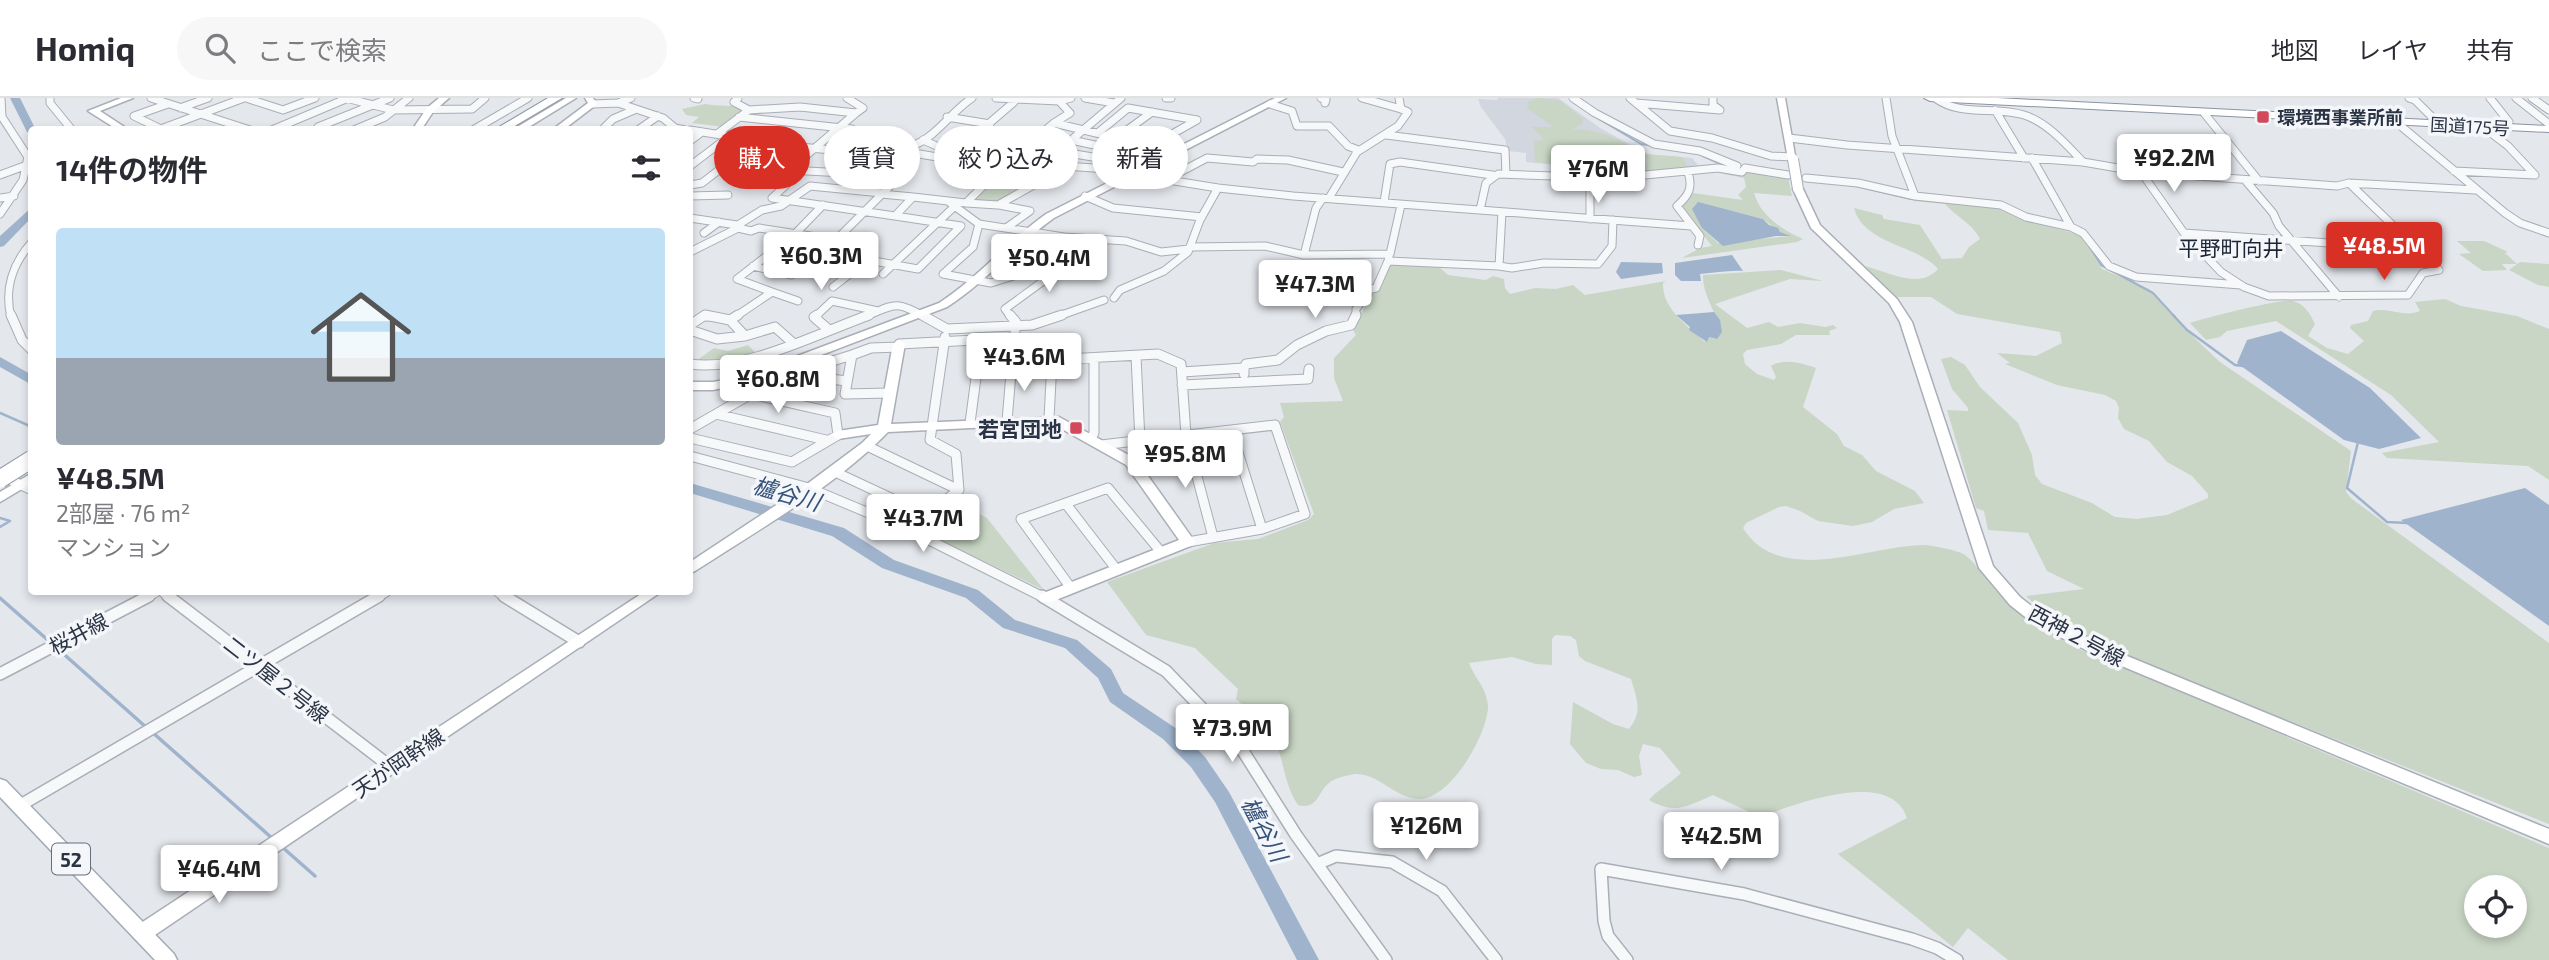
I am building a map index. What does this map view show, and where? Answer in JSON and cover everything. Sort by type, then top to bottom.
[{"type":"highway","points":[[495,126],[544,98]]},
{"type":"highway","points":[[506,126],[556,98]]},
{"type":"highway","name":"国道175号","points":[[1933,98],[2002,105],[2066,102],[2434,118],[2549,127]]},
{"type":"highway","name":"国道175号","points":[[2066,102],[2204,113],[2483,127],[2549,127]]},
{"type":"highway","points":[[0,475],[28,453]]},
{"type":"highway","points":[[0,475],[28,461]]},
{"type":"street","points":[[0,214],[14,196],[28,157],[2,117],[1,98]]},
{"type":"street","points":[[50,98],[50,103],[69,126]]},
{"type":"street","points":[[118,126],[93,111],[129,98]]},
{"type":"street","points":[[151,98],[238,126]]},
{"type":"street","points":[[180,108],[208,98]]},
{"type":"street","points":[[169,126],[245,98],[283,110],[315,98]]},
{"type":"street","points":[[265,104],[280,98]]},
{"type":"street","points":[[281,126],[347,98],[393,110],[430,110],[472,109],[485,98]]},
{"type":"street","points":[[321,126],[390,98]]},
{"type":"street","points":[[363,126],[409,98]]},
{"type":"street","points":[[419,126],[430,110],[445,98]]},
{"type":"street","points":[[480,126],[528,98]]},
{"type":"street","points":[[523,126],[572,98]]},
{"type":"street","points":[[618,103],[631,98]]},
{"type":"street","points":[[738,98],[734,102],[749,110],[800,107],[856,113]]},
{"type":"street","points":[[841,126],[863,108],[847,98]]},
{"type":"street","points":[[920,142],[972,98]]},
{"type":"street","points":[[996,98],[1014,102],[1059,101],[1071,98]]},
{"type":"street","points":[[1085,98],[1114,103]]},
{"type":"street","points":[[1078,132],[1121,98]]},
{"type":"street","points":[[1166,98],[1171,98]]},
{"type":"street","points":[[1188,145],[1282,98]]},
{"type":"street","points":[[1304,256],[1316,208],[1339,187],[1343,172],[1358,150],[1386,135],[1408,112],[1362,98]]},
{"type":"street","points":[[1399,98],[1401,109]]},
{"type":"street","points":[[1573,98],[1647,141],[1700,151],[1745,168],[1788,175]]},
{"type":"street","points":[[1633,101],[1720,110],[1713,105],[1713,98]]},
{"type":"street","name":"西神２号線","points":[[1781,98],[1792,158],[1815,226],[1893,301],[1906,322],[1986,568],[2015,601],[2039,620],[2105,653],[2549,837]]},
{"type":"street","points":[[1886,98],[1896,149],[1914,197]]},
{"type":"street","points":[[2490,98],[2509,122]]},
{"type":"street","points":[[2516,98],[2549,127]]},
{"type":"street","points":[[2527,98],[2549,116]]},
{"type":"street","points":[[2532,98],[2549,110]]},
{"type":"street","points":[[2413,99],[2434,118]]},
{"type":"street","points":[[561,126],[591,101],[618,103],[658,116],[670,126]]},
{"type":"street","points":[[1050,126],[1069,115],[1059,101]]},
{"type":"street","points":[[1633,101],[1670,131],[1718,140],[1770,156],[1792,158]]},
{"type":"street","points":[[987,126],[1014,102]]},
{"type":"street","points":[[155,126],[134,116],[168,104]]},
{"type":"street","points":[[1270,104],[1292,111],[1297,126],[1329,125],[1348,146],[1358,150]]},
{"type":"street","points":[[2002,105],[2028,158],[2071,227]]},
{"type":"street","points":[[2002,105],[2034,119],[2083,162]]},
{"type":"street","points":[[1106,126],[1128,108],[1197,120],[1186,126]]},
{"type":"street","points":[[606,126],[613,118],[634,110]]},
{"type":"street","points":[[727,126],[749,110]]},
{"type":"street","points":[[1133,126],[1152,112]]},
{"type":"street","points":[[2204,113],[2259,181]]},
{"type":"street","points":[[644,126],[658,116]]},
{"type":"street","points":[[739,117],[824,127]]},
{"type":"street","points":[[947,117],[990,124]]},
{"type":"street","points":[[377,120],[383,122],[380,126]]},
{"type":"street","points":[[2396,122],[2476,190],[2520,223],[2549,233]]},
{"type":"street","points":[[1054,123],[1092,130]]},
{"type":"street","points":[[2454,171],[2535,175],[2508,146],[2483,127]]},
{"type":"street","points":[[693,131],[714,134]]},
{"type":"street","points":[[693,139],[702,132]]},
{"type":"street","points":[[1386,135],[1505,150],[1506,174]]},
{"type":"street","points":[[1788,138],[1896,149],[2083,162],[2141,172],[2245,180],[2476,190]]},
{"type":"street","points":[[1700,151],[1718,140]]},
{"type":"street","points":[[810,153],[824,141]]},
{"type":"street","points":[[923,141],[934,148]]},
{"type":"street","points":[[810,145],[824,147]]},
{"type":"street","points":[[693,164],[714,148]]},
{"type":"street","points":[[1188,170],[1204,158],[1254,164],[1256,159],[1288,160],[1343,172]]},
{"type":"street","points":[[1384,202],[1390,164],[1400,162],[1492,175],[1590,177],[1635,177],[1718,168],[1742,172],[1745,168]]},
{"type":"street","points":[[0,175],[27,165]]},
{"type":"street","points":[[1688,172],[1691,181],[1689,195],[1676,206],[1700,236],[1698,244]]},
{"type":"street","points":[[2141,172],[2197,250],[2242,285],[2269,296],[2408,295],[2423,273],[2439,270],[2349,183]]},
{"type":"street","points":[[693,184],[702,183],[714,174]]},
{"type":"street","points":[[1480,210],[1486,181],[1492,175]]},
{"type":"street","points":[[814,186],[824,176]]},
{"type":"street","points":[[1590,177],[1590,219]]},
{"type":"street","points":[[2245,180],[2339,297]]},
{"type":"street","points":[[1802,183],[1858,183],[1914,197],[1982,201],[2001,205],[2026,217],[2071,227],[2088,237],[2109,266],[2136,278],[2242,285]]},
{"type":"street","points":[[1188,184],[1401,205],[1691,226]]},
{"type":"street","points":[[693,250],[738,227],[753,215],[781,206],[814,186],[952,204],[998,205],[1030,211],[1006,228]]},
{"type":"street","points":[[693,364],[711,367],[736,364],[879,311],[889,304],[909,307],[947,330],[1032,325],[1109,299],[1120,290],[1164,271],[1190,248],[1202,217],[1218,188]]},
{"type":"street","points":[[782,189],[772,198],[961,226],[918,269],[868,260],[833,287]]},
{"type":"street","points":[[693,218],[751,231],[759,228],[836,240],[886,189]]},
{"type":"street","points":[[966,203],[980,189]]},
{"type":"street","points":[[998,205],[1026,189]]},
{"type":"street","points":[[693,386],[713,386],[744,380],[920,314],[959,296],[1028,232],[1101,189]]},
{"type":"street","points":[[693,196],[728,195]]},
{"type":"street","points":[[0,198],[14,196]]},
{"type":"street","points":[[895,216],[913,197]]},
{"type":"street","points":[[1085,197],[1113,208],[1202,217]]},
{"type":"street","points":[[952,204],[979,224],[1064,237],[1126,241],[1161,252],[1190,248],[1265,246],[1304,256],[1389,257],[1512,268],[1544,263],[1598,264],[1612,246],[1613,220]]},
{"type":"street","points":[[883,274],[937,223],[952,204]]},
{"type":"street","points":[[798,301],[737,279],[795,234],[824,205]]},
{"type":"street","points":[[1245,382],[1246,364],[1278,360],[1297,345],[1326,331],[1351,325],[1356,317],[1356,309],[1371,289],[1376,288],[1389,257],[1401,205]]},
{"type":"street","points":[[1499,267],[1502,212]]},
{"type":"street","points":[[704,233],[719,222]]},
{"type":"street","points":[[979,224],[974,244],[964,258],[943,274],[991,283],[1033,269],[1064,237]]},
{"type":"street","points":[[2184,233],[2415,249]]},
{"type":"street","points":[[28,245],[10,272],[6,305],[24,345],[28,348]]},
{"type":"street","points":[[753,266],[792,275]]},
{"type":"street","points":[[1007,421],[1016,326],[1005,309],[1046,279],[1043,271],[1033,269]]},
{"type":"street","points":[[730,320],[772,292]]},
{"type":"street","points":[[829,330],[814,317],[832,301],[879,311]]},
{"type":"street","points":[[693,325],[705,315],[730,320],[746,336]]},
{"type":"street","points":[[693,329],[702,335],[727,340],[775,327],[793,343]]},
{"type":"street","points":[[947,330],[930,440],[956,454],[959,490]]},
{"type":"street","points":[[847,381],[813,377],[824,364],[871,348],[1014,338]]},
{"type":"street","points":[[970,423],[981,340]]},
{"type":"street","points":[[693,566],[807,491],[867,446],[884,428],[899,346]]},
{"type":"street","points":[[1012,362],[1158,354],[1181,364],[1186,435],[1213,537]]},
{"type":"street","points":[[852,355],[845,394],[890,393]]},
{"type":"street","points":[[1136,356],[1140,441]]},
{"type":"street","points":[[1094,358],[1096,442]]},
{"type":"street","points":[[1049,419],[1052,360]]},
{"type":"street","points":[[1182,372],[1244,368]]},
{"type":"street","points":[[1182,385],[1308,379],[1309,369]]},
{"type":"street","points":[[693,427],[751,394],[835,413],[832,438]]},
{"type":"street","points":[[716,414],[832,438]]},
{"type":"street","points":[[693,439],[792,462],[832,438],[884,428],[1049,419],[1131,462],[1188,542]]},
{"type":"street","points":[[1046,598],[1188,542],[1262,529],[1305,514],[1275,425],[1140,441],[1096,442]]},
{"type":"street","points":[[1231,430],[1262,529]]},
{"type":"street","points":[[867,446],[959,490]]},
{"type":"street","points":[[693,458],[807,491],[907,530],[1046,598],[1166,671],[1243,751],[1317,864],[1386,960]]},
{"type":"street","points":[[833,471],[927,515]]},
{"type":"street","points":[[0,475],[28,484]]},
{"type":"street","points":[[0,498],[28,484]]},
{"type":"street","points":[[1071,588],[1021,519],[1108,488],[1161,552]]},
{"type":"street","points":[[907,530],[959,490]]},
{"type":"street","points":[[1066,504],[1117,570]]},
{"type":"street","name":"桜井線","points":[[0,674],[150,595]]},
{"type":"street","name":"二ツ屋２号線","points":[[167,595],[391,767]]},
{"type":"street","points":[[19,806],[381,595]]},
{"type":"street","points":[[503,595],[579,642]]},
{"type":"street","name":"天が岡幹線","points":[[142,933],[650,595]]},
{"type":"street","name":"52","points":[[0,786],[167,960]]},
{"type":"street","points":[[1317,864],[1336,856],[1392,862],[1442,891],[1496,960]]},
{"type":"street","points":[[1627,960],[1608,936],[1604,921],[1601,869],[1744,894],[1912,939],[1937,948],[1957,960]]},
{"type":"shaded area","points":[[1558,98],[1600,128],[1647,154],[1692,158],[1701,169],[1617,177],[1584,175],[1582,168],[1526,162],[1526,153],[1508,151],[1505,139],[1478,99]]},
{"type":"green space","points":[[1538,98],[1561,101],[1583,119],[1582,124],[1572,129],[1613,137],[1630,148],[1642,164],[1649,163],[1644,154],[1682,157],[1689,170],[1617,177],[1611,165],[1638,163],[1607,164],[1610,171],[1605,172],[1606,175],[1585,174],[1583,167],[1535,162],[1534,141],[1544,140],[1532,127],[1553,127],[1527,108],[1529,101]]},
{"type":"green space","points":[[705,104],[745,109],[725,126],[716,126],[692,123],[699,117],[686,115],[682,109]]},
{"type":"green space","points":[[1748,170],[1788,176],[1792,196],[1754,193],[1761,208],[1773,221],[1803,239],[1682,258],[1700,248],[1712,246],[1680,206],[1693,193],[1743,200],[1738,195],[1746,187],[1744,178],[1719,173],[1744,175]],"holes":[[[1736,212],[1763,219],[1790,236],[1718,243],[1702,228],[1702,224]]]},
{"type":"green space","points":[[984,189],[1022,189],[998,204],[973,200]]},
{"type":"green space","points":[[1909,198],[1997,208],[2023,220],[2081,235],[2102,269],[2149,289],[2184,328],[2220,362],[2351,451],[2346,492],[2352,499],[2549,643],[2549,824],[2078,637],[2049,618],[2026,596],[2084,589],[2047,571],[2028,533],[1988,530],[1984,511],[1976,508],[1947,410],[1968,411],[1968,408],[1952,389],[1941,359],[1951,357],[1965,365],[1980,387],[2018,423],[2032,455],[2035,475],[2042,484],[2092,503],[2115,517],[2137,519],[2167,515],[2208,498],[2208,494],[2192,476],[2167,462],[2149,441],[2124,429],[2118,418],[2119,408],[2116,401],[2105,395],[2057,385],[2005,364],[2010,363],[1997,353],[2036,356],[2062,343],[2060,332],[1957,314],[1931,297],[1896,297],[1865,266],[1913,279],[1931,275],[1938,269],[1918,254],[1879,237],[1859,220],[1854,208],[1882,215],[1884,219],[1920,225],[1942,259],[1962,258],[1969,247],[1980,239],[1973,229],[1945,204],[1914,201]]},
{"type":"green space","points":[[2457,241],[2484,241],[2508,252],[2505,253],[2517,264],[2502,264],[2507,270],[2483,271],[2459,254],[2471,253]]},
{"type":"green space","points":[[1391,262],[1439,267],[1448,275],[1486,280],[1493,276],[1504,279],[1505,288],[1510,294],[1535,288],[1556,289],[1573,285],[1585,295],[1666,281],[1663,283],[1664,292],[1671,309],[1705,342],[1709,337],[1715,339],[1721,331],[1707,296],[1703,275],[1781,270],[1823,281],[1790,279],[1715,304],[1747,328],[1769,322],[1778,327],[1800,323],[1825,327],[1833,325],[1837,328],[1829,331],[1830,335],[1796,335],[1781,344],[1747,350],[1743,354],[1745,364],[1757,374],[1774,380],[1776,377],[1771,366],[1782,362],[1816,368],[1803,407],[1837,434],[1844,446],[1862,455],[1876,471],[1915,491],[1924,503],[1894,509],[1872,522],[1853,526],[1818,521],[1800,511],[1786,506],[1779,507],[1746,523],[1743,528],[1759,546],[1779,556],[1802,560],[1924,545],[1962,553],[2009,603],[2038,625],[2079,649],[2549,848],[2549,960],[2008,960],[1968,928],[1953,947],[1838,854],[1907,818],[1897,803],[1882,795],[1862,792],[1840,794],[1760,817],[1713,795],[1674,808],[1649,800],[1681,773],[1660,748],[1643,744],[1639,756],[1642,775],[1634,777],[1618,770],[1601,769],[1586,763],[1570,744],[1573,702],[1613,724],[1629,729],[1636,717],[1638,705],[1631,679],[1585,661],[1579,656],[1576,640],[1570,636],[1555,635],[1552,639],[1552,665],[1536,664],[1512,657],[1469,663],[1485,694],[1488,706],[1486,718],[1482,732],[1465,763],[1443,789],[1431,796],[1410,798],[1372,777],[1355,774],[1331,781],[1310,805],[1298,805],[1289,787],[1274,738],[1262,721],[1236,699],[1238,689],[1195,648],[1146,635],[1107,582],[1214,543],[1258,539],[1308,520],[1314,514],[1280,422],[1284,417],[1280,403],[1343,401],[1334,378],[1334,358],[1356,335],[1351,327],[1356,325]]},
{"type":"green space","points":[[2520,262],[2549,264],[2549,287],[2538,285],[2509,270]]},
{"type":"green space","points":[[2445,299],[2461,306],[2517,316],[2549,329],[2549,480],[2528,466],[2387,458],[2382,453],[2439,442],[2391,395],[2276,321],[2227,331],[2220,337],[2206,340],[2190,323],[2260,305],[2293,301],[2304,307],[2315,324],[2308,336],[2327,348],[2348,354],[2364,341],[2350,328],[2351,325],[2368,321],[2373,311],[2414,313],[2420,311],[2415,302]]},
{"type":"green space","points":[[748,345],[758,355],[693,363],[714,348],[728,351]]},
{"type":"green space","points":[[775,387],[818,391],[806,403],[764,394]]},
{"type":"green space","points":[[954,501],[987,518],[1044,590],[921,531],[920,528]]},
{"type":"water","points":[[1698,202],[1763,219],[1780,232],[1791,236],[1776,236],[1723,246],[1702,228],[1692,209]]},
{"type":"water","points":[[1732,255],[1743,271],[1700,274],[1701,281],[1681,281],[1675,275],[1675,263]]},
{"type":"water","points":[[1621,262],[1662,263],[1663,273],[1621,279],[1616,272]]},
{"type":"water","points":[[1714,312],[1720,320],[1722,332],[1717,339],[1709,337],[1707,342],[1689,330],[1690,327],[1676,315]]},
{"type":"water","points":[[2281,331],[2370,388],[2421,438],[2379,449],[2344,440],[2237,363],[2247,340]]},
{"type":"water","points":[[2525,488],[2549,505],[2549,626],[2401,520]]},
{"type":"waterway","name":"櫨谷川","points":[[15,98],[30,126]]},
{"type":"waterway","points":[[1599,119],[1641,144],[1648,145]]},
{"type":"waterway","points":[[1703,156],[1725,166]]},
{"type":"waterway","points":[[1856,186],[1911,199]]},
{"type":"waterway","name":"櫨谷川","points":[[0,243],[28,214]]},
{"type":"waterway","name":"櫨谷川","points":[[0,238],[9,232]]},
{"type":"waterway","points":[[2089,246],[2101,265],[2153,293],[2175,317]]},
{"type":"waterway","points":[[2173,315],[2187,330],[2235,365],[2243,366]]},
{"type":"waterway","name":"櫨谷川","points":[[0,361],[28,378]]},
{"type":"waterway","points":[[0,413],[28,425]]},
{"type":"waterway","points":[[2358,442],[2347,488],[2387,522],[2407,523]]},
{"type":"waterway","name":"櫨谷川","points":[[693,489],[838,532],[888,564],[972,594],[1009,624],[1071,644],[1105,674],[1116,697],[1170,734],[1198,762],[1222,797],[1308,960]]},
{"type":"waterway","points":[[0,518],[10,521],[0,527]]},
{"type":"waterway","points":[[0,598],[50,642]]},
{"type":"waterway","points":[[58,649],[147,728]]},
{"type":"waterway","points":[[152,732],[273,839]]},
{"type":"waterway","points":[[281,846],[315,876]]},
{"type":"place","name":"環境西事業所前","points":[[2263,117]]},
{"type":"place","name":"若宮団地","points":[[1076,428]]},
{"type":"district","name":"平野町向井","points":[[2231,247]]}]
